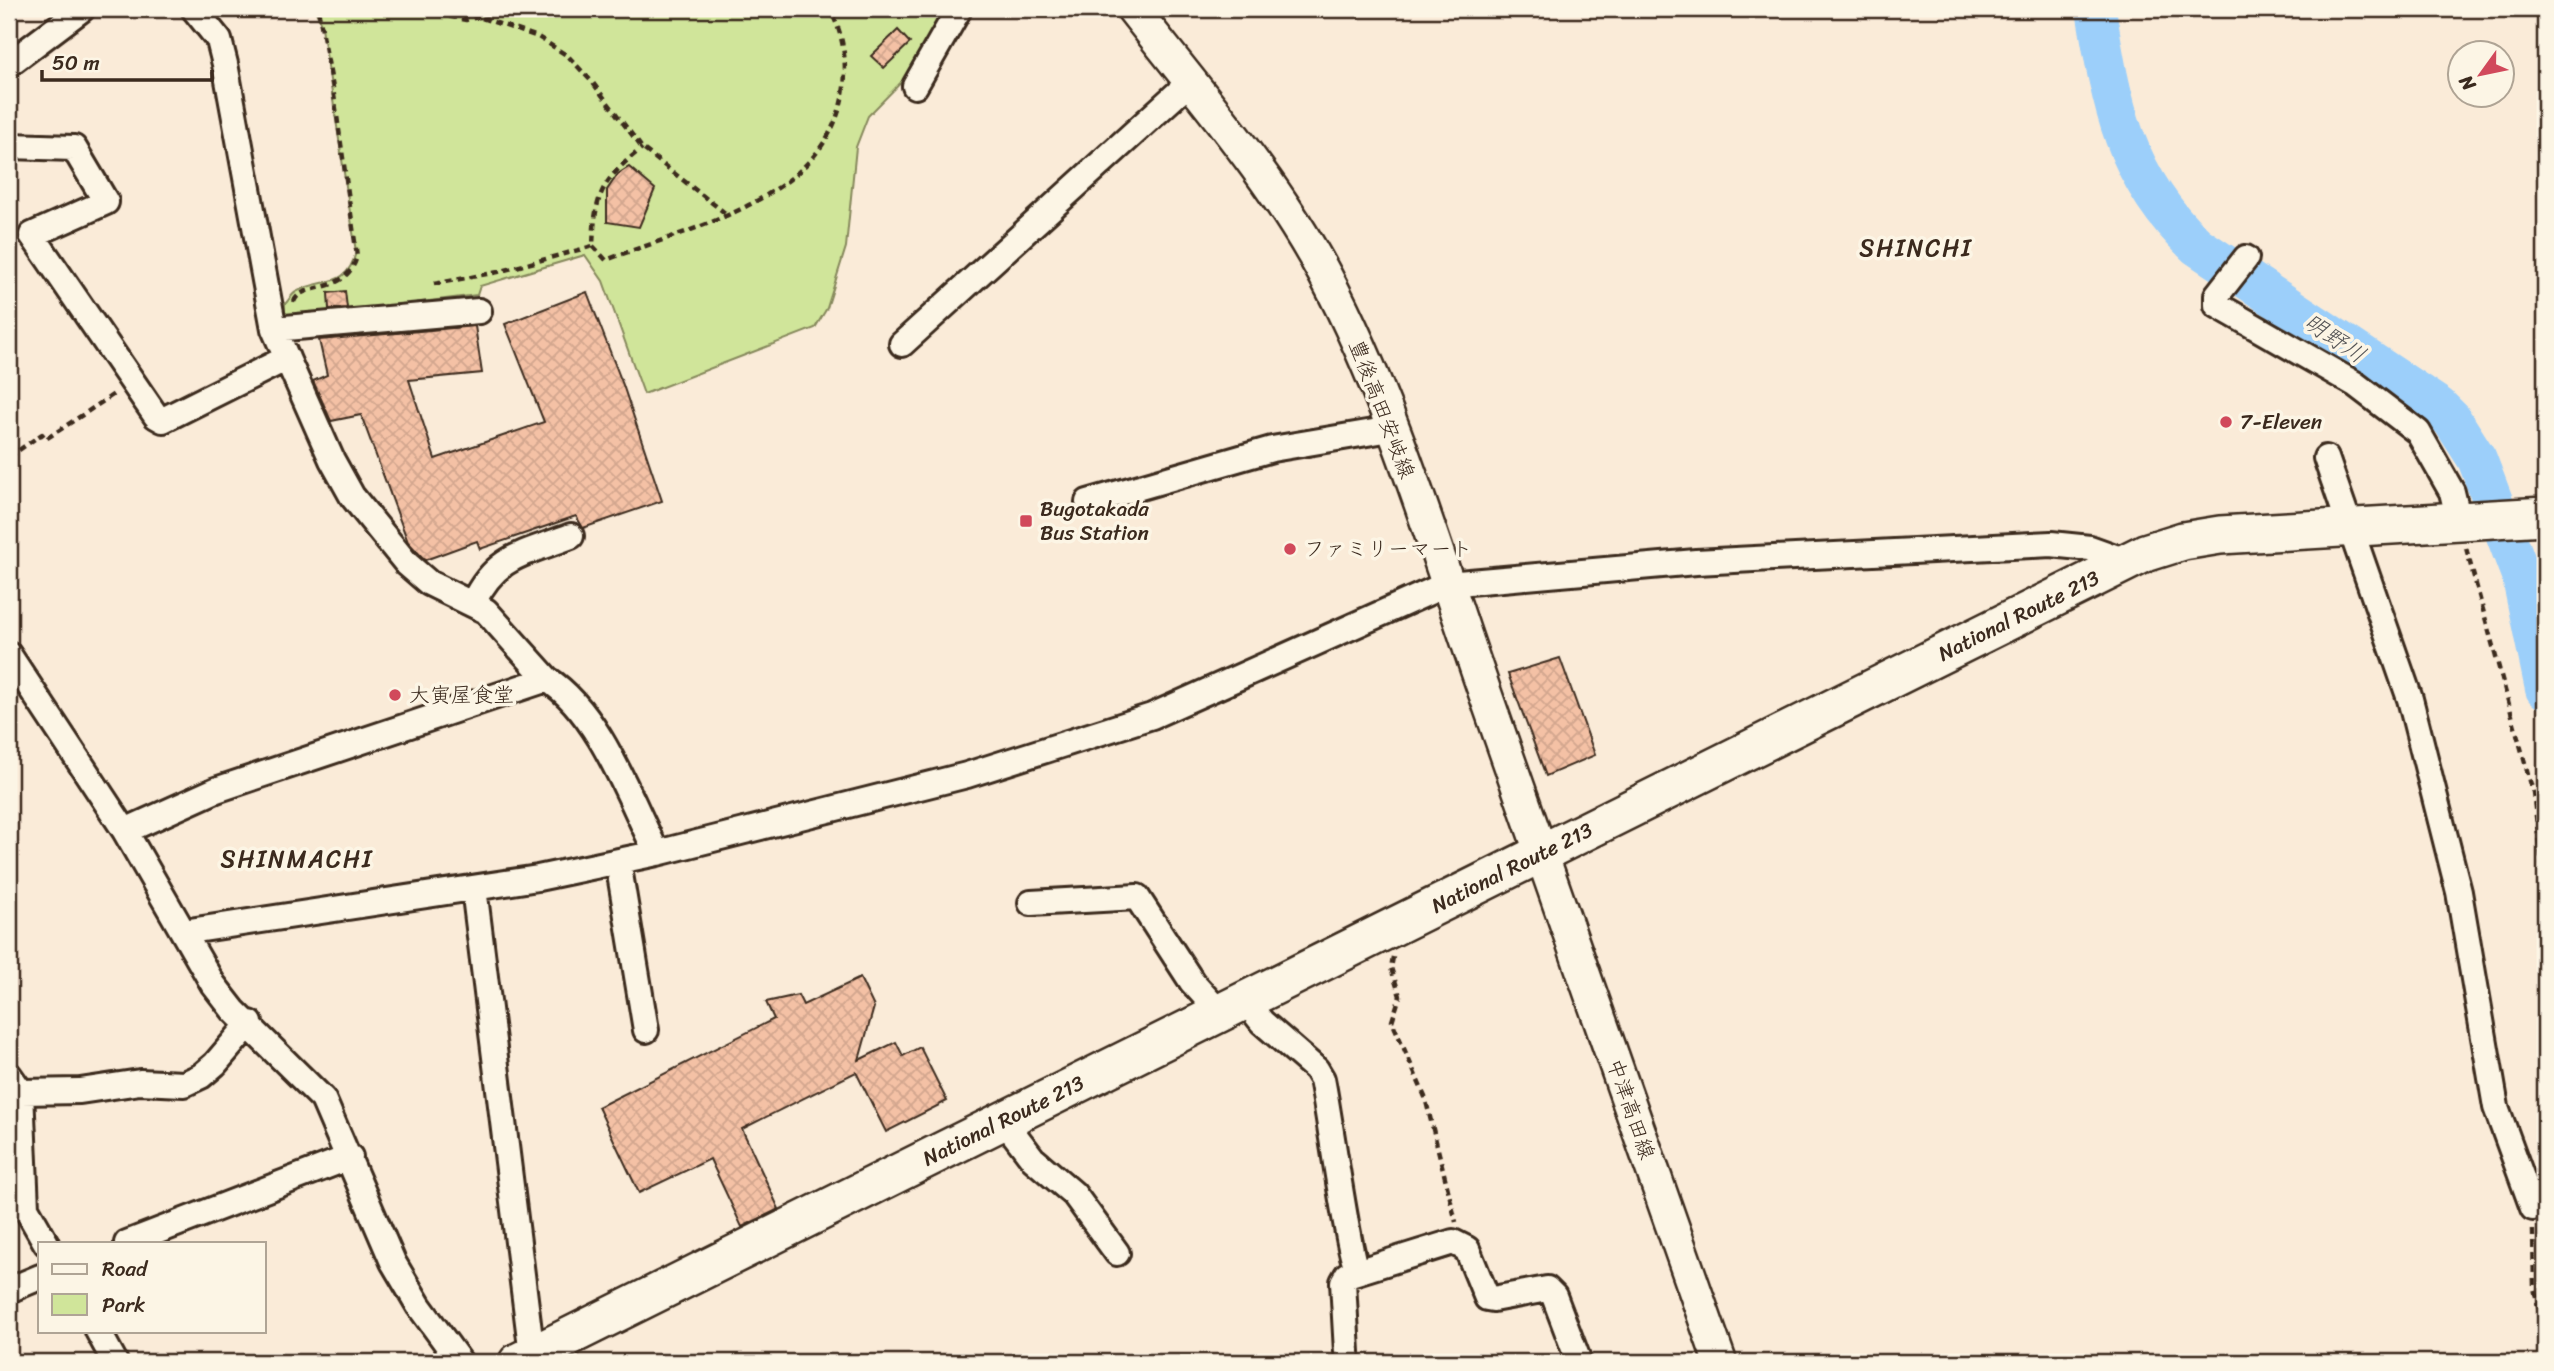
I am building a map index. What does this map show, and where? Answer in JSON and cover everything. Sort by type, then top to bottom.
[{"type":"highway","name":"National Route 213","points":[[525,1359],[2163,547],[2201,538],[2535,516]]},
{"type":"main road","name":"豊後高田安岐線","points":[[1133,9],[1243,150],[1324,274],[1356,340],[1447,584],[1542,855]]},
{"type":"main road","name":"中津高田線","points":[[1542,855],[1720,1362]]},
{"type":"street","points":[[9,64],[82,9]]},
{"type":"street","points":[[194,9],[219,40],[274,329],[332,460],[366,514],[407,564],[429,583],[473,603],[497,621],[547,679],[569,695],[595,732],[657,853]]},
{"type":"street","points":[[915,86],[959,9]]},
{"type":"street","points":[[902,344],[1190,82]]},
{"type":"street","points":[[9,146],[74,148],[106,202],[32,236],[156,416],[163,420],[287,358]]},
{"type":"street","points":[[2246,258],[2217,295],[2217,305],[2355,384],[2418,432],[2452,492],[2459,521]]},
{"type":"street","points":[[274,329],[479,310]]},
{"type":"street","points":[[1088,502],[1272,450],[1391,429]]},
{"type":"street","points":[[2326,458],[2410,699],[2459,892],[2496,1107],[2533,1208]]},
{"type":"street","points":[[473,603],[484,580],[504,562],[571,536]]},
{"type":"street","points":[[183,932],[474,888],[618,862],[967,775],[1152,716],[1447,584],[1696,562],[2051,544],[2090,548],[2129,562]]},
{"type":"street","points":[[11,665],[125,831],[212,984],[234,1011],[250,1023],[323,1099],[393,1262],[419,1306],[460,1362]]},
{"type":"street","points":[[125,831],[216,790],[547,679]]},
{"type":"street","points":[[618,862],[646,1030]]},
{"type":"street","points":[[474,888],[525,1359]]},
{"type":"street","points":[[1031,903],[1137,897],[1192,982],[1262,1022],[1316,1069],[1322,1079],[1345,1203],[1351,1257],[1358,1270]]},
{"type":"street","points":[[45,1242],[30,1220],[23,1196],[15,1084],[80,1091],[140,1082],[184,1084],[201,1076],[215,1064],[250,1023]]},
{"type":"street","points":[[1004,1121],[1016,1141],[1033,1159],[1074,1194],[1117,1253]]},
{"type":"street","points":[[130,1242],[350,1157]]},
{"type":"street","points":[[1347,1353],[1343,1282],[1347,1275],[1452,1242],[1467,1249],[1487,1297],[1493,1300],[1547,1289],[1554,1296],[1579,1362]]},
{"type":"street","points":[[9,1290],[38,1279]]},
{"type":"street","points":[[98,1332],[115,1362]]},
{"type":"path","points":[[295,311],[295,297],[342,280],[354,267],[357,256],[333,88],[318,9]]},
{"type":"path","points":[[414,9],[447,18],[482,18],[511,9]]},
{"type":"path","points":[[642,148],[616,169],[600,192],[593,220],[593,246],[606,260],[726,214],[775,192],[796,177],[828,136],[842,100],[845,79],[840,36],[829,9]]},
{"type":"path","points":[[482,18],[538,37],[568,56],[593,83],[642,148],[726,214]]},
{"type":"path","points":[[434,284],[498,272],[593,246]]},
{"type":"path","points":[[9,457],[43,434],[46,439],[133,382]]},
{"type":"path","points":[[2459,521],[2533,792],[2545,891]]},
{"type":"path","points":[[1394,953],[1391,968],[1400,996],[1392,1021],[1425,1097],[1461,1244]]},
{"type":"path","points":[[2533,1208],[2534,1288],[2545,1336]]},
{"type":"green space","points":[[315,9],[957,9],[923,60],[868,116],[856,147],[846,247],[827,308],[815,328],[644,394],[603,281],[585,255],[480,286],[477,295],[295,318],[285,313],[285,304],[295,293],[306,287],[332,281],[346,272],[356,252],[322,27]]},
{"type":"building","points":[[898,30],[910,43],[884,68],[871,56]]},
{"type":"building","points":[[629,167],[655,189],[639,227],[607,222],[607,190],[618,174]]},
{"type":"building","points":[[345,291],[347,308],[329,309],[328,293]]},
{"type":"building","points":[[587,292],[623,385],[662,501],[583,528],[576,516],[480,549],[477,541],[425,560],[408,542],[361,415],[331,421],[313,381],[327,375],[319,340],[475,326],[482,373],[409,380],[435,459],[544,422],[505,324]]},
{"type":"building","points":[[1560,658],[1595,755],[1546,776],[1508,674]]},
{"type":"building","points":[[860,978],[874,1007],[859,1060],[896,1042],[903,1056],[920,1047],[947,1101],[886,1132],[856,1072],[742,1129],[779,1209],[742,1227],[710,1159],[639,1193],[598,1107],[774,1019],[766,1002],[798,995],[803,1005]]},
{"type":"waterway","name":"明野川","points":[[2096,9],[2115,107],[2125,137],[2137,166],[2172,220],[2197,246],[2439,407],[2452,420],[2477,459],[2522,578],[2545,689]]},
{"type":"place","name":"7-Eleven","points":[[2226,422]]},
{"type":"place","name":"Bugotakada Bus Station","points":[[1026,521]]},
{"type":"place","name":"ファミリーマート","points":[[1290,549]]},
{"type":"place","name":"大寅屋食堂","points":[[395,695]]},
{"type":"district","name":"SHINCHI","points":[[1916,248]]},
{"type":"district","name":"SHINMACHI","points":[[297,859]]}]
